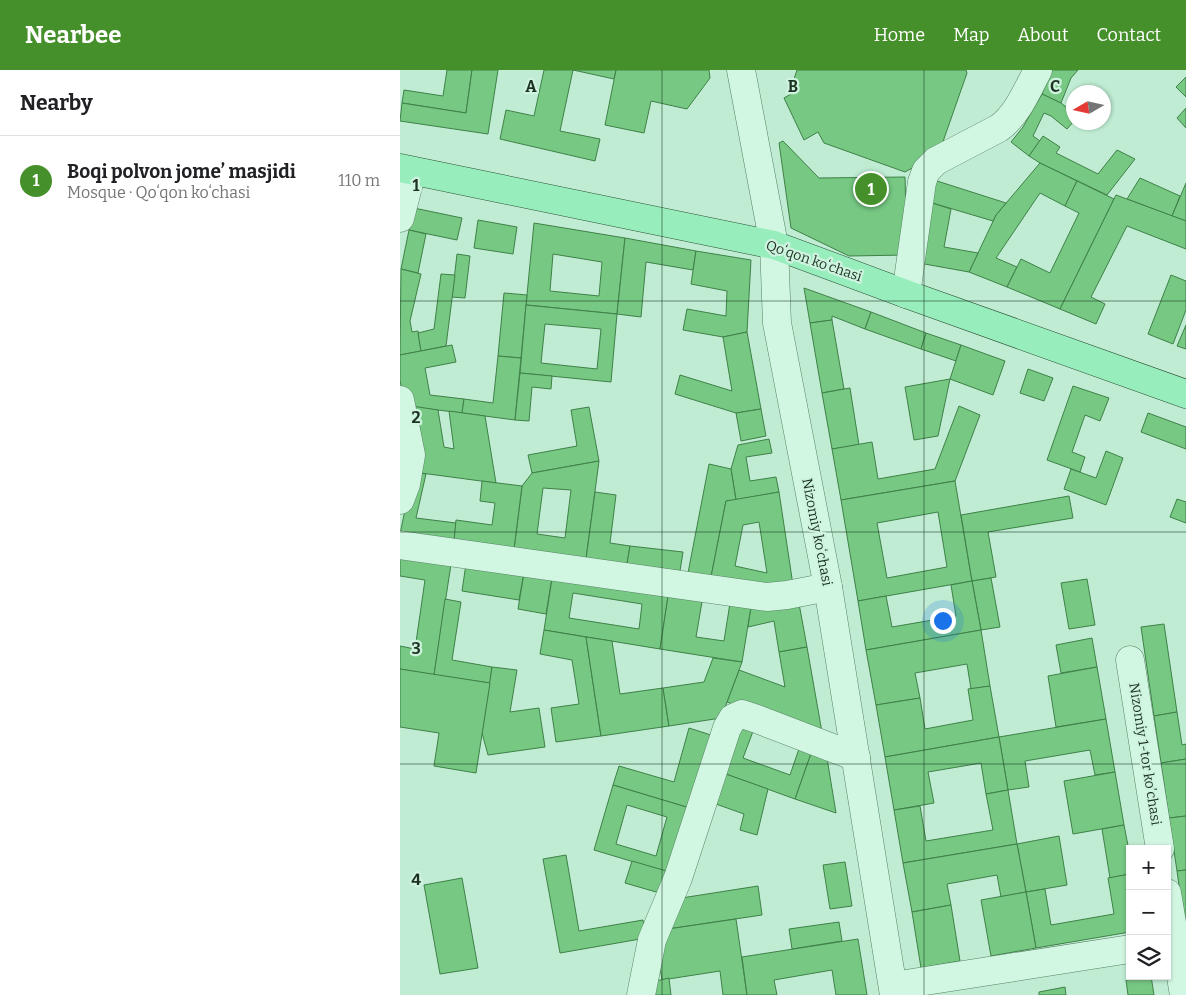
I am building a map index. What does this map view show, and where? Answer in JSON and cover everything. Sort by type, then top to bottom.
[{"type":"main road","name":"Qoʻqon koʻchasi","points":[[406,169],[774,245],[1186,394]]},
{"type":"street","name":"Nizomiy koʻchasi","points":[[741,70],[774,245],[777,324],[828,587],[893,990]]},
{"type":"street","points":[[906,294],[922,182],[926,171],[936,161],[1008,122],[1038,70]]},
{"type":"street","points":[[400,218],[406,169]]},
{"type":"street","points":[[400,400],[411,455],[406,484],[400,500]]},
{"type":"street","points":[[400,545],[767,597],[828,587]]},
{"type":"street","name":"Nizomiy 1-tor koʼchasi","points":[[1130,660],[1159,845]]},
{"type":"street","points":[[641,995],[652,940],[678,878],[727,728],[733,718],[742,714],[856,757]]},
{"type":"street","points":[[1171,915],[1184,995]]},
{"type":"street","points":[[893,990],[1126,950]]},
{"type":"building","points":[[447,70],[472,70],[466,113],[402,103],[404,90],[443,96]]},
{"type":"building","points":[[472,70],[498,70],[488,134],[400,121],[402,103],[466,113]]},
{"type":"building","points":[[544,70],[573,70],[560,131],[600,139],[595,161],[500,139],[506,110],[534,116]]},
{"type":"building","points":[[573,70],[616,70],[614,79]]},
{"type":"building","points":[[616,70],[709,70],[710,78],[687,109],[651,101],[644,133],[605,125]]},
{"type":"building","points":[[797,70],[966,70],[967,73],[939,153],[905,172],[824,143],[818,132],[804,140],[784,98],[798,90],[793,82]]},
{"type":"building","points":[[1047,70],[1078,70],[1068,85],[1066,85],[1061,103],[1042,94],[1047,82]]},
{"type":"building","points":[[1186,77],[1186,97],[1176,87]]},
{"type":"building","points":[[1042,94],[1066,107],[1066,128],[1051,116],[1044,113],[1033,136],[1040,141],[1029,156],[1011,142],[1023,127]]},
{"type":"building","points":[[1186,108],[1186,128],[1177,118]]},
{"type":"building","points":[[1043,136],[1060,147],[1056,153],[1098,174],[1117,150],[1135,159],[1107,195],[1029,156]]},
{"type":"building","points":[[783,141],[819,178],[905,177],[907,255],[849,256],[791,228],[779,143]]},
{"type":"building","points":[[1040,163],[1077,181],[1065,206],[1040,193],[996,258],[1017,267],[1007,287],[969,272],[996,215]]},
{"type":"building","points":[[1140,178],[1180,196],[1172,216],[1127,199]]},
{"type":"building","points":[[934,180],[1006,203],[993,221],[929,202]]},
{"type":"building","points":[[1077,181],[1114,199],[1060,309],[1007,287],[1021,259],[1050,273],[1079,213],[1065,206]]},
{"type":"building","points":[[1186,183],[1186,221],[1172,216]]},
{"type":"building","points":[[1116,195],[1186,221],[1186,249],[1127,226],[1091,297],[1105,304],[1096,324],[1060,309]]},
{"type":"building","points":[[929,202],[951,209],[944,247],[978,253],[969,272],[919,263]]},
{"type":"building","points":[[414,208],[462,218],[457,240],[409,230]]},
{"type":"building","points":[[478,220],[517,227],[513,254],[474,248]]},
{"type":"building","points":[[534,223],[625,238],[617,314],[526,305]],"holes":[[[553,254],[602,262],[599,296],[550,291]]]},
{"type":"building","points":[[409,230],[426,234],[418,273],[401,269]]},
{"type":"building","points":[[625,238],[696,251],[693,270],[646,262],[641,317],[617,314]]},
{"type":"building","points":[[696,251],[751,260],[747,332],[723,337],[683,330],[687,309],[726,316],[727,291],[691,284]]},
{"type":"building","points":[[457,254],[470,256],[465,298],[452,297]]},
{"type":"building","points":[[401,269],[421,274],[410,321],[412,332],[418,331],[421,351],[400,355]]},
{"type":"building","points":[[441,274],[455,275],[446,346],[421,351],[418,333],[434,329]]},
{"type":"building","points":[[1171,275],[1186,281],[1186,310],[1173,344],[1148,334]]},
{"type":"building","points":[[804,288],[871,312],[865,329],[832,316],[832,320],[810,323]]},
{"type":"building","points":[[504,293],[527,295],[521,358],[498,356]]},
{"type":"building","points":[[526,305],[617,314],[611,382],[520,373]],"holes":[[[545,324],[601,329],[597,369],[541,363]]]},
{"type":"building","points":[[871,312],[926,333],[921,349],[865,329]]},
{"type":"building","points":[[832,320],[844,389],[822,393],[810,323]]},
{"type":"building","points":[[1186,325],[1186,349],[1177,346]]},
{"type":"building","points":[[747,332],[761,409],[736,413],[675,394],[680,375],[732,391],[723,337]]},
{"type":"building","points":[[926,333],[961,345],[956,361],[921,349]]},
{"type":"building","points":[[452,345],[456,362],[425,368],[430,395],[464,399],[462,413],[405,406],[400,380],[400,355]]},
{"type":"building","points":[[961,345],[1005,361],[993,395],[950,379]]},
{"type":"building","points":[[498,356],[521,358],[515,420],[462,413],[464,399],[493,403]]},
{"type":"building","points":[[1028,369],[1053,378],[1044,401],[1020,393]]},
{"type":"building","points":[[520,373],[552,376],[551,389],[532,387],[529,421],[515,420]]},
{"type":"building","points":[[950,379],[938,436],[914,440],[905,387]]},
{"type":"building","points":[[1073,386],[1109,398],[1100,421],[1085,415],[1072,452],[1085,457],[1080,472],[1047,460]]},
{"type":"building","points":[[850,388],[859,445],[832,449],[822,393]]},
{"type":"building","points":[[412,406],[438,410],[444,447],[454,449],[449,411],[485,416],[496,483],[421,473]]},
{"type":"building","points":[[959,406],[980,415],[955,481],[841,500],[832,449],[872,442],[878,479],[935,469]]},
{"type":"building","points":[[589,407],[599,461],[532,473],[528,455],[577,446],[571,410]]},
{"type":"building","points":[[761,409],[766,436],[741,441],[736,413]]},
{"type":"building","points":[[1148,413],[1186,427],[1186,449],[1141,432]]},
{"type":"building","points":[[769,439],[772,453],[746,457],[750,481],[776,477],[779,492],[736,500],[731,469],[738,445]]},
{"type":"building","points":[[1106,451],[1123,458],[1106,505],[1064,489],[1071,469],[1096,478]]},
{"type":"building","points":[[599,461],[586,559],[514,549],[522,486],[532,473]],"holes":[[[543,488],[571,490],[565,538],[537,534]]]},
{"type":"building","points":[[709,464],[731,469],[736,500],[726,501],[711,577],[688,573]]},
{"type":"building","points":[[413,472],[426,474],[416,518],[456,523],[454,541],[400,534]]},
{"type":"building","points":[[482,481],[522,486],[514,549],[454,541],[456,520],[492,525],[495,503],[480,501]]},
{"type":"building","points":[[955,481],[972,581],[858,601],[841,500]],"holes":[[[938,512],[947,567],[887,578],[877,523]]]},
{"type":"building","points":[[595,492],[616,495],[610,543],[630,546],[627,564],[586,559]]},
{"type":"building","points":[[779,492],[793,585],[769,589],[711,577],[726,501]],"holes":[[[759,522],[767,573],[735,566],[743,525]]]},
{"type":"building","points":[[1069,496],[1073,518],[988,532],[996,577],[972,581],[961,515]]},
{"type":"building","points":[[1177,499],[1186,502],[1186,523],[1170,517]]},
{"type":"building","points":[[630,546],[683,552],[680,571],[627,564]]},
{"type":"building","points":[[400,549],[452,558],[434,675],[400,669],[400,646],[415,649],[425,580],[400,576]]},
{"type":"building","points":[[467,557],[525,567],[519,600],[462,591]]},
{"type":"building","points":[[525,567],[553,572],[546,614],[518,609]]},
{"type":"building","points":[[553,572],[669,590],[660,649],[544,630]],"holes":[[[573,593],[642,604],[639,629],[569,618]]]},
{"type":"building","points":[[991,578],[1000,627],[981,630],[972,581]]},
{"type":"building","points":[[1087,579],[1095,625],[1069,629],[1061,583]]},
{"type":"building","points":[[972,581],[981,630],[866,650],[858,601],[886,596],[892,627],[956,616],[951,585]]},
{"type":"building","points":[[669,590],[703,596],[696,637],[724,641],[730,603],[751,607],[742,662],[660,649]]},
{"type":"building","points":[[798,598],[807,647],[779,652],[774,621],[748,627],[751,607]]},
{"type":"building","points":[[445,599],[461,602],[452,660],[492,667],[490,683],[434,675]]},
{"type":"building","points":[[1164,624],[1177,712],[1154,716],[1141,627]]},
{"type":"building","points":[[544,630],[586,637],[601,736],[556,742],[551,708],[579,704],[572,660],[540,654]]},
{"type":"building","points":[[981,630],[990,686],[971,689],[967,664],[915,673],[920,698],[876,705],[866,650]]},
{"type":"building","points":[[586,637],[612,641],[620,694],[663,688],[669,726],[601,736]]},
{"type":"building","points":[[1092,638],[1097,667],[1061,673],[1056,645]]},
{"type":"building","points":[[807,647],[823,738],[727,702],[739,670],[785,687],[779,652]]},
{"type":"building","points":[[713,658],[742,662],[721,718],[669,726],[663,688],[704,682]]},
{"type":"building","points":[[492,667],[517,670],[510,712],[539,708],[545,747],[488,755],[482,733]]},
{"type":"building","points":[[1097,667],[1106,719],[1056,727],[1048,676]]},
{"type":"building","points":[[400,669],[490,683],[476,773],[434,766],[439,733],[400,727]]},
{"type":"building","points":[[990,686],[999,737],[885,757],[876,705],[920,698],[925,729],[973,720],[968,689]]},
{"type":"building","points":[[1177,712],[1182,745],[1186,744],[1186,759],[1161,763],[1154,716]]},
{"type":"building","points":[[1106,719],[1115,772],[1095,775],[1090,750],[1025,761],[1029,787],[1008,790],[999,737]]},
{"type":"building","points":[[742,721],[755,726],[743,758],[790,775],[801,743],[813,748],[795,799],[723,773]]},
{"type":"building","points":[[689,728],[714,736],[693,809],[613,785],[619,766],[674,782]]},
{"type":"building","points":[[999,737],[1008,790],[986,794],[981,763],[928,772],[934,803],[894,810],[885,757]]},
{"type":"building","points":[[813,748],[826,752],[836,813],[795,799]]},
{"type":"building","points":[[1186,759],[1186,816],[1169,818],[1161,763]]},
{"type":"building","points":[[1115,772],[1124,825],[1073,834],[1064,781]]},
{"type":"building","points":[[723,773],[768,789],[757,835],[740,830],[744,814],[713,803]]},
{"type":"building","points":[[613,785],[693,809],[674,874],[594,850]],"holes":[[[627,805],[667,817],[656,856],[616,844]]]},
{"type":"building","points":[[1008,790],[1017,844],[903,863],[894,810],[920,806],[926,841],[993,830],[986,794]]},
{"type":"building","points":[[1186,816],[1186,870],[1177,871],[1169,818]]},
{"type":"building","points":[[1124,825],[1128,845],[1126,845],[1126,875],[1110,878],[1102,829]]},
{"type":"building","points":[[1059,836],[1067,885],[1026,892],[1017,844]]},
{"type":"building","points":[[1017,844],[1026,892],[1001,897],[997,875],[947,884],[951,905],[912,912],[903,863]]},
{"type":"building","points":[[566,855],[579,931],[643,920],[646,938],[560,953],[543,859]]},
{"type":"building","points":[[632,861],[670,872],[663,894],[625,883]]},
{"type":"building","points":[[845,862],[852,906],[830,909],[823,865]]},
{"type":"building","points":[[1186,870],[1186,928],[1185,929],[1177,871]]},
{"type":"building","points":[[1126,875],[1126,933],[1036,948],[1026,892],[1045,889],[1051,925],[1114,914],[1108,878]]},
{"type":"building","points":[[462,878],[478,968],[440,974],[424,885]]},
{"type":"building","points":[[758,886],[762,915],[661,930],[675,899]]},
{"type":"building","points":[[1026,892],[1036,948],[991,956],[981,900]]},
{"type":"building","points":[[951,905],[960,961],[921,968],[912,912]]},
{"type":"building","points":[[736,919],[747,995],[723,995],[720,971],[662,980],[656,940],[661,930]]},
{"type":"building","points":[[839,922],[842,941],[792,949],[789,929]]},
{"type":"building","points":[[858,939],[867,995],[836,995],[832,970],[774,980],[777,995],[747,995],[742,957]]},
{"type":"building","points":[[669,978],[671,995],[649,995],[651,982]]},
{"type":"building","points":[[1126,980],[1152,980],[1154,995],[1128,995]]},
{"type":"building","points":[[1065,987],[1066,995],[1039,995],[1039,992]]},
{"type":"place","name":"Boqi polvon jome’ masjidi","points":[[871,189]]}]
